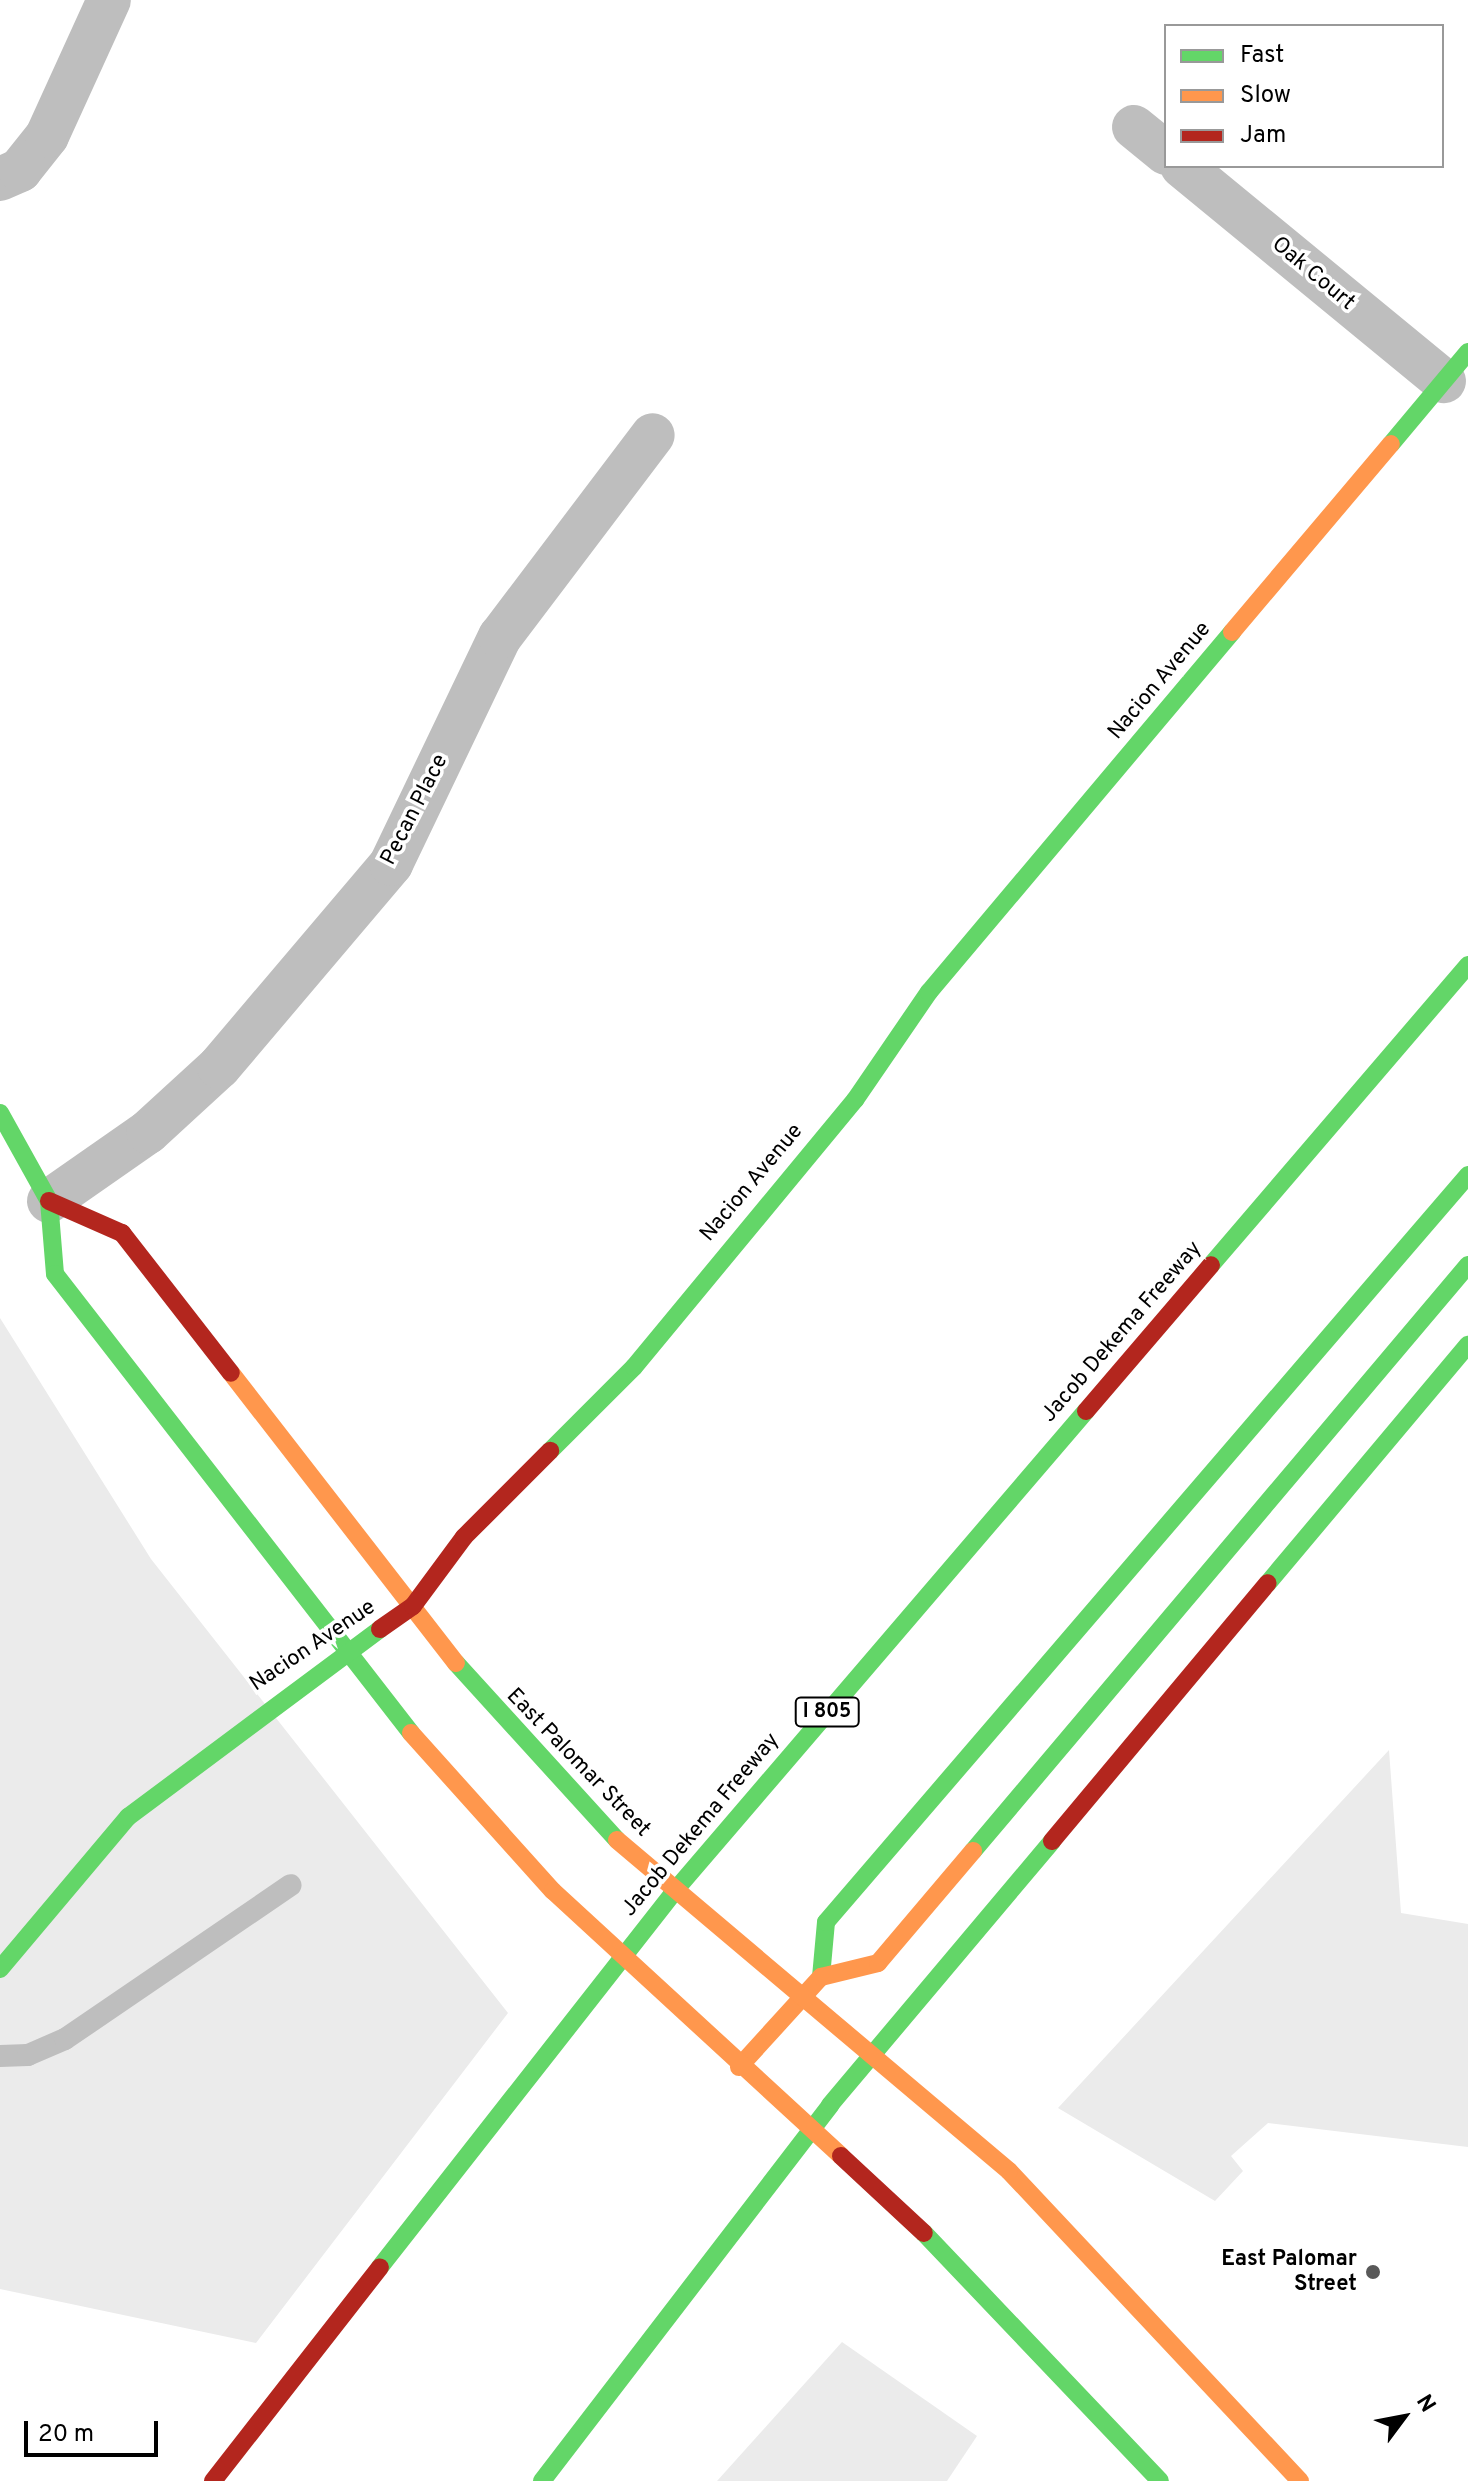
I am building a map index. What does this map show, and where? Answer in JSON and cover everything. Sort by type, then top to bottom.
[{"type":"main road","name":"Nacion Avenue","points":[[0,1969],[128,1817],[413,1606],[464,1537],[634,1367],[877,1071],[929,992],[1456,367]]},
{"type":"main road","name":"Jacob Dekema Freeway","points":[[213,2481],[672,1894],[1468,965]]},
{"type":"main road","points":[[0,1113],[49,1201],[55,1274],[399,1720],[553,1891],[739,2067],[924,2233],[1160,2481]]},
{"type":"main road","points":[[821,1977],[826,1922],[1219,1470],[1468,1175]]},
{"type":"main road","name":"East Palomar Street","points":[[49,1201],[122,1233],[495,1713],[617,1840],[800,2000],[1009,2171],[1300,2481]]},
{"type":"main road","points":[[739,2067],[821,1977],[878,1963],[1267,1509],[1468,1265]]},
{"type":"main road","points":[[542,2481],[830,2105],[1468,1345]]},
{"type":"street","points":[[0,179],[20,170],[47,136],[109,0]]},
{"type":"street","name":"Oak Court","points":[[1185,168],[1456,367]]},
{"type":"street","name":"Pecan Place","points":[[49,1201],[148,1132],[219,1067],[391,864],[500,637],[653,435]]},
{"type":"lane","points":[[0,2056],[28,2055],[65,2039],[291,1885]]},
{"type":"shaded area","points":[[0,1318],[151,1559],[508,2013],[256,2343],[0,2289]]},
{"type":"shaded area","points":[[1389,1750],[1401,1913],[1468,1924],[1468,2147],[1268,2123],[1231,2156],[1243,2171],[1215,2201],[1058,2108]]},
{"type":"shaded area","points":[[842,2342],[977,2436],[947,2481],[717,2481]]},
{"type":"traffic: fast","points":[[1391,444],[1468,352]]},
{"type":"traffic: fast","points":[[550,1451],[634,1367],[855,1100],[929,992],[1232,632]]},
{"type":"traffic: fast","points":[[1211,1265],[1468,965]]},
{"type":"traffic: fast","points":[[0,1113],[49,1201],[55,1274],[411,1733]]},
{"type":"traffic: fast","points":[[821,1977],[826,1922],[1468,1175]]},
{"type":"traffic: fast","points":[[973,1851],[1468,1265]]},
{"type":"traffic: fast","points":[[1268,1583],[1468,1345]]},
{"type":"traffic: fast","points":[[380,2267],[672,1894],[1086,1411]]},
{"type":"traffic: fast","points":[[0,1969],[128,1817],[380,1629]]},
{"type":"traffic: fast","points":[[456,1663],[617,1840]]},
{"type":"traffic: fast","points":[[542,2481],[830,2105],[1052,1841]]},
{"type":"traffic: fast","points":[[924,2233],[1160,2481]]},
{"type":"traffic: slow","points":[[1232,632],[1391,444]]},
{"type":"traffic: slow","points":[[231,1373],[456,1663]]},
{"type":"traffic: slow","points":[[411,1733],[553,1891]]},
{"type":"traffic: slow","points":[[617,1840],[1009,2171]]},
{"type":"traffic: slow","points":[[739,2067],[821,1977],[878,1963],[973,1851]]},
{"type":"traffic: slow","points":[[553,1891],[841,2156]]},
{"type":"traffic: slow","points":[[1009,2171],[1300,2481]]},
{"type":"traffic: jam","points":[[49,1201],[122,1233],[231,1373]]},
{"type":"traffic: jam","points":[[1086,1411],[1211,1265]]},
{"type":"traffic: jam","points":[[380,1629],[413,1606],[464,1537],[550,1451]]},
{"type":"traffic: jam","points":[[1052,1841],[1268,1583]]},
{"type":"traffic: jam","points":[[841,2156],[924,2233]]},
{"type":"traffic: jam","points":[[213,2481],[380,2267]]},
{"type":"place","name":"East Palomar Street","points":[[1373,2272]]}]
